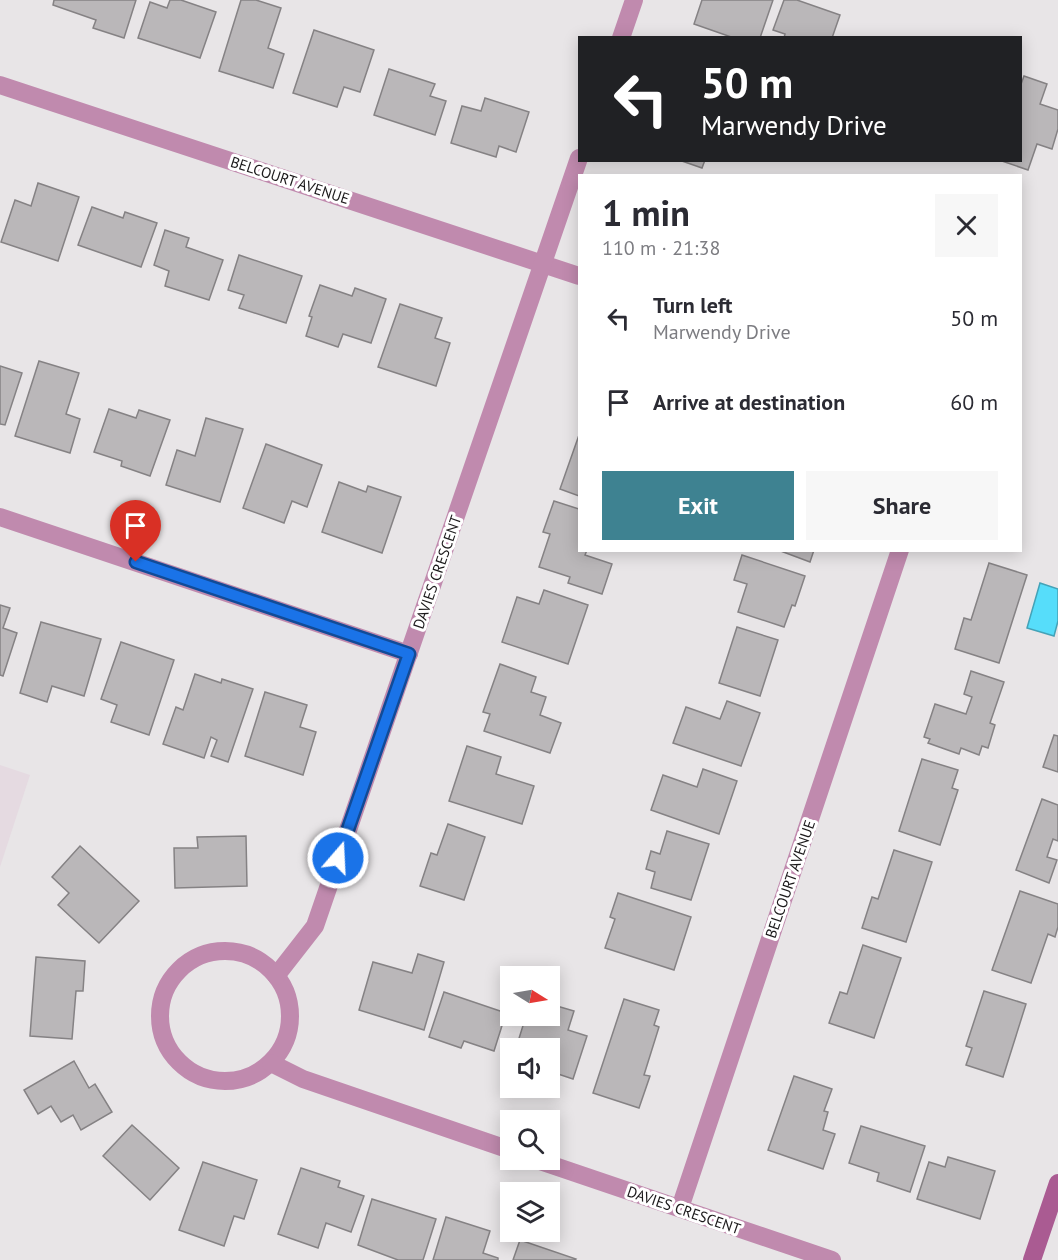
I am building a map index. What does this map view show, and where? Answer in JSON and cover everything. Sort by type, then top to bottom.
[{"type":"street","points":[[622,36],[634,0]]},
{"type":"street","name":"BELCOURT AVENUE","points":[[0,86],[578,276]]},
{"type":"street","name":"DAVIES CRESCENT","points":[[276,976],[315,926],[578,161]]},
{"type":"street","points":[[0,517],[409,654]]},
{"type":"street","name":"BELCOURT AVENUE","points":[[680,1208],[899,552]]},
{"type":"street","points":[[216,951],[238,952],[259,960],[276,976],[286,992],[289,1020],[282,1048],[271,1063],[252,1076],[231,1082],[208,1080],[188,1071],[171,1055],[162,1035],[159,1012],[164,991],[177,972],[194,958],[216,951]]},
{"type":"street","points":[[271,1063],[303,1079],[500,1147]]},
{"type":"street","name":"DAVIES CRESCENT","points":[[560,1168],[832,1260]]},
{"type":"street","points":[[1032,1260],[1058,1183]]},
{"type":"shaded area","points":[[0,765],[30,775],[0,867]]},
{"type":"water","points":[[1040,583],[1058,589],[1058,621],[1054,636],[1027,628]]},
{"type":"building","points":[[54,0],[136,0],[124,38],[93,28],[96,20],[53,5]]},
{"type":"building","points":[[170,0],[181,0],[216,12],[200,58],[138,38],[150,2],[167,8]]},
{"type":"building","points":[[241,0],[256,0],[281,8],[268,48],[284,54],[273,88],[219,71]]},
{"type":"building","points":[[702,0],[773,0],[761,36],[728,36],[694,24]]},
{"type":"building","points":[[784,0],[797,0],[840,15],[833,36],[784,36],[785,34],[773,30]]},
{"type":"building","points":[[314,30],[374,50],[360,92],[344,87],[337,107],[293,93]]},
{"type":"building","points":[[389,69],[435,84],[430,96],[446,101],[435,135],[374,115]]},
{"type":"building","points":[[1024,76],[1047,84],[1040,104],[1058,110],[1058,129],[1052,149],[1037,144],[1028,170],[1005,162],[1022,162],[1022,82]]},
{"type":"building","points":[[485,98],[529,112],[516,152],[499,146],[496,157],[451,143],[462,106],[481,111]]},
{"type":"building","points":[[685,162],[704,162],[702,168]]},
{"type":"building","points":[[38,183],[79,197],[58,261],[1,242],[15,200],[31,206]]},
{"type":"building","points":[[92,207],[123,218],[125,212],[157,223],[141,267],[78,245]]},
{"type":"building","points":[[165,230],[189,238],[186,247],[223,260],[209,300],[165,286],[169,271],[154,265]]},
{"type":"building","points":[[239,255],[302,276],[286,323],[239,308],[244,295],[228,290]]},
{"type":"building","points":[[320,285],[352,296],[355,288],[386,299],[371,343],[343,334],[338,347],[306,336],[312,317],[309,316]]},
{"type":"building","points":[[400,304],[442,318],[435,338],[450,343],[436,386],[378,367]]},
{"type":"building","points":[[39,361],[79,373],[66,414],[80,419],[70,453],[15,436]]},
{"type":"building","points":[[0,366],[22,373],[5,425],[0,424]]},
{"type":"building","points":[[109,409],[136,418],[139,410],[170,420],[150,476],[121,466],[122,461],[94,452]]},
{"type":"building","points":[[206,418],[243,429],[220,502],[166,485],[177,450],[195,456]]},
{"type":"building","points":[[578,438],[578,496],[560,489]]},
{"type":"building","points":[[266,444],[322,465],[307,507],[292,501],[284,523],[243,508]]},
{"type":"building","points":[[339,482],[366,492],[368,486],[401,497],[382,553],[322,532]]},
{"type":"building","points":[[554,501],[578,509],[578,552],[586,552],[585,555],[612,564],[602,594],[568,583],[570,577],[539,567],[550,534],[543,532]]},
{"type":"building","points":[[783,552],[813,552],[810,562]]},
{"type":"building","points":[[742,555],[805,576],[795,606],[792,605],[784,627],[738,612],[747,584],[734,580]]},
{"type":"building","points":[[989,563],[1027,575],[999,663],[955,649],[964,618],[971,620]]},
{"type":"building","points":[[544,590],[588,605],[568,664],[502,642],[517,597],[539,604]]},
{"type":"building","points":[[0,605],[10,608],[3,628],[17,633],[3,676],[0,675]]},
{"type":"building","points":[[41,622],[101,639],[84,696],[52,686],[47,702],[20,693]]},
{"type":"building","points":[[737,627],[778,640],[760,696],[719,683]]},
{"type":"building","points":[[121,642],[174,660],[149,735],[111,722],[117,705],[101,699]]},
{"type":"building","points":[[500,664],[536,677],[531,692],[546,697],[540,715],[561,723],[550,753],[484,731],[490,714],[483,712]]},
{"type":"building","points":[[971,671],[1004,682],[990,723],[995,725],[988,748],[982,746],[979,755],[961,748],[959,754],[928,743],[930,739],[924,737],[935,704],[966,714],[972,697],[964,694]]},
{"type":"building","points":[[195,674],[221,683],[222,679],[253,689],[228,762],[211,756],[217,740],[211,737],[204,758],[163,744],[176,707],[183,710]]},
{"type":"building","points":[[265,692],[307,705],[300,727],[316,732],[303,775],[245,756]]},
{"type":"building","points":[[727,701],[760,713],[741,766],[673,743],[686,707],[720,719]]},
{"type":"building","points":[[1054,735],[1058,736],[1058,772],[1043,767]]},
{"type":"building","points":[[467,746],[501,757],[496,774],[534,786],[522,824],[449,801]]},
{"type":"building","points":[[922,759],[958,770],[952,788],[958,790],[940,845],[899,831]]},
{"type":"building","points":[[703,769],[737,781],[719,834],[651,810],[663,775],[697,787]]},
{"type":"building","points":[[1042,799],[1058,805],[1058,841],[1053,839],[1047,857],[1057,860],[1049,883],[1016,870]]},
{"type":"building","points":[[448,824],[485,837],[464,900],[420,886],[431,853],[437,855]]},
{"type":"building","points":[[667,831],[709,844],[691,900],[651,888],[655,872],[646,869],[651,851],[660,854]]},
{"type":"building","points":[[246,836],[247,886],[175,888],[174,848],[198,848],[197,837]]},
{"type":"building","points":[[80,846],[139,901],[99,943],[58,905],[69,893],[52,877]]},
{"type":"building","points":[[894,850],[932,862],[906,942],[862,928],[872,897],[878,899]]},
{"type":"building","points":[[1020,891],[1058,904],[1058,927],[1055,937],[1048,934],[1031,983],[992,970]]},
{"type":"building","points":[[618,893],[691,917],[674,970],[605,948],[615,919],[610,917]]},
{"type":"building","points":[[863,945],[901,958],[874,1038],[829,1023],[840,992],[847,994]]},
{"type":"building","points":[[418,954],[444,962],[424,1030],[359,1010],[373,962],[412,973]]},
{"type":"building","points":[[36,957],[85,961],[83,991],[76,991],[72,1039],[30,1036]]},
{"type":"building","points":[[984,991],[1026,1004],[1003,1077],[966,1065],[972,1048],[966,1046]]},
{"type":"building","points":[[444,992],[500,1011],[500,1026],[502,1026],[494,1051],[464,1041],[461,1048],[429,1037]]},
{"type":"building","points":[[624,999],[659,1010],[654,1025],[659,1027],[644,1075],[650,1076],[639,1108],[593,1093]]},
{"type":"building","points":[[560,1007],[574,1011],[568,1030],[587,1036],[573,1079],[560,1075],[560,1038],[519,1038],[523,1026],[560,1026]]},
{"type":"building","points":[[74,1061],[89,1088],[95,1084],[112,1112],[81,1130],[73,1115],[61,1122],[51,1106],[38,1114],[24,1090]]},
{"type":"building","points":[[794,1076],[832,1089],[824,1111],[828,1112],[823,1130],[835,1134],[823,1169],[768,1150]]},
{"type":"building","points":[[132,1125],[179,1168],[150,1200],[103,1156]]},
{"type":"building","points":[[861,1126],[925,1146],[910,1192],[877,1181],[879,1173],[849,1163]]},
{"type":"building","points":[[948,1157],[995,1171],[980,1219],[917,1199],[929,1162],[945,1167]]},
{"type":"building","points":[[203,1162],[257,1180],[244,1219],[234,1216],[224,1246],[179,1230]]},
{"type":"building","points":[[301,1168],[340,1181],[338,1187],[364,1196],[351,1232],[326,1223],[318,1248],[278,1234]]},
{"type":"building","points":[[372,1199],[436,1219],[423,1260],[398,1260],[358,1245]]},
{"type":"building","points":[[446,1217],[490,1231],[483,1253],[498,1258],[498,1260],[433,1260]]},
{"type":"building","points":[[519,1242],[526,1242],[576,1259],[575,1260],[513,1260]]},
{"type":"route","points":[[136,562],[409,654],[338,858]]}]
